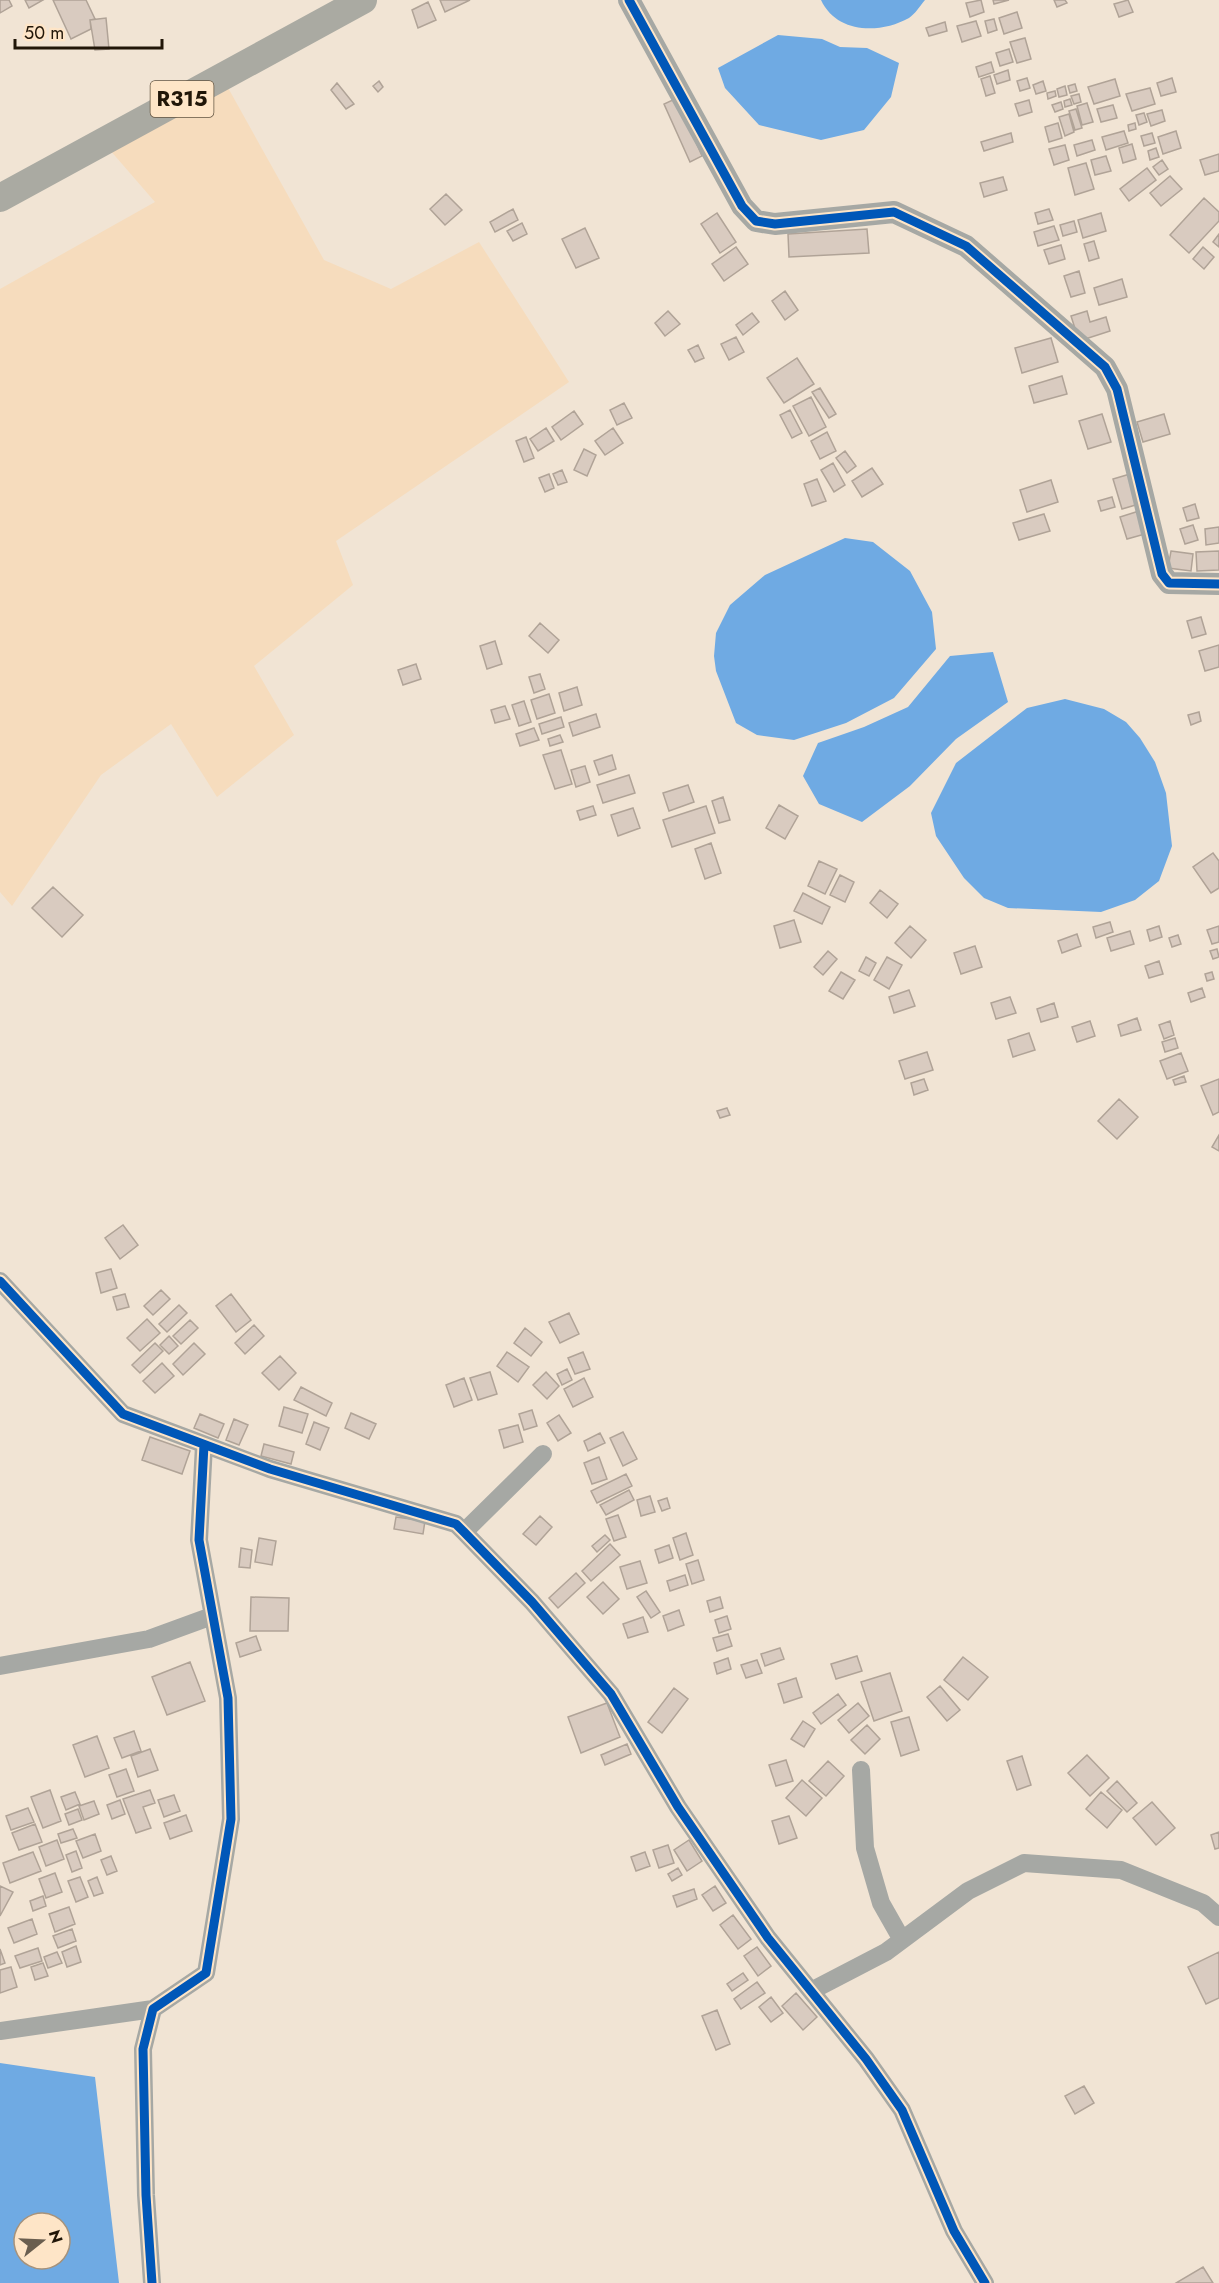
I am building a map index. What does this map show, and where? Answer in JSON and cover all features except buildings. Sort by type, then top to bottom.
[{"type":"main road","name":"R315","points":[[0,198],[363,0]]},
{"type":"street","points":[[629,0],[742,206],[756,221],[775,224],[894,212],[966,246],[1105,367],[1117,389],[1162,574],[1169,583],[1219,584]]},
{"type":"street","points":[[0,1281],[123,1414],[270,1469],[456,1524],[464,1532],[532,1602],[611,1694],[678,1807],[768,1938],[903,2110],[954,2230],[986,2283]]},
{"type":"street","points":[[0,2031],[153,2008],[206,1973],[231,1819],[228,1698],[199,1540],[204,1445]]},
{"type":"street","points":[[464,1532],[543,1454]]},
{"type":"street","points":[[0,1666],[148,1640],[212,1616]]},
{"type":"street","points":[[861,1770],[865,1848],[881,1904],[902,1940]]},
{"type":"street","points":[[811,1991],[886,1952],[968,1891],[1024,1863],[1121,1870],[1203,1903],[1219,1917]]},
{"type":"street","points":[[152,2283],[146,2194],[143,2049],[153,2008]]},
{"type":"shaded area","points":[[222,77],[324,260],[391,289],[479,242],[569,382],[336,541],[353,585],[254,666],[294,735],[217,797],[171,724],[101,775],[12,906],[0,892],[0,289],[155,202],[103,142]]},
{"type":"water","points":[[821,0],[925,0],[909,18],[898,23],[885,27],[860,28],[837,19]]},
{"type":"water","points":[[778,35],[822,39],[840,47],[867,48],[899,63],[891,97],[864,130],[821,140],[759,125],[725,88],[718,68]]},
{"type":"water","points":[[845,538],[873,542],[910,571],[932,612],[936,649],[894,698],[846,723],[794,740],[757,735],[736,723],[716,671],[714,656],[716,633],[730,605],[765,575]]},
{"type":"water","points":[[993,652],[1008,702],[956,739],[910,786],[862,822],[819,804],[803,776],[818,743],[864,727],[908,707],[950,656]]},
{"type":"water","points":[[1065,699],[1104,709],[1126,722],[1140,738],[1155,762],[1166,793],[1172,846],[1159,881],[1135,900],[1101,912],[1008,908],[984,898],[964,878],[936,836],[931,813],[956,763],[1027,708]]},
{"type":"water","points":[[0,2063],[95,2077],[119,2283],[0,2283]]},
{"type":"cycle path","points":[[629,0],[742,206],[756,221],[775,224],[894,212],[966,246],[1105,367],[1117,389],[1162,574],[1169,583],[1219,584]]},
{"type":"cycle path","points":[[0,1281],[123,1414],[270,1469],[456,1524],[464,1532],[532,1602],[611,1694],[678,1807],[768,1938],[866,2059],[902,2110],[954,2231],[985,2283]]},
{"type":"cycle path","points":[[152,2283],[146,2195],[143,2049],[153,2009],[206,1973],[231,1819],[228,1698],[199,1540],[204,1445]]}]
